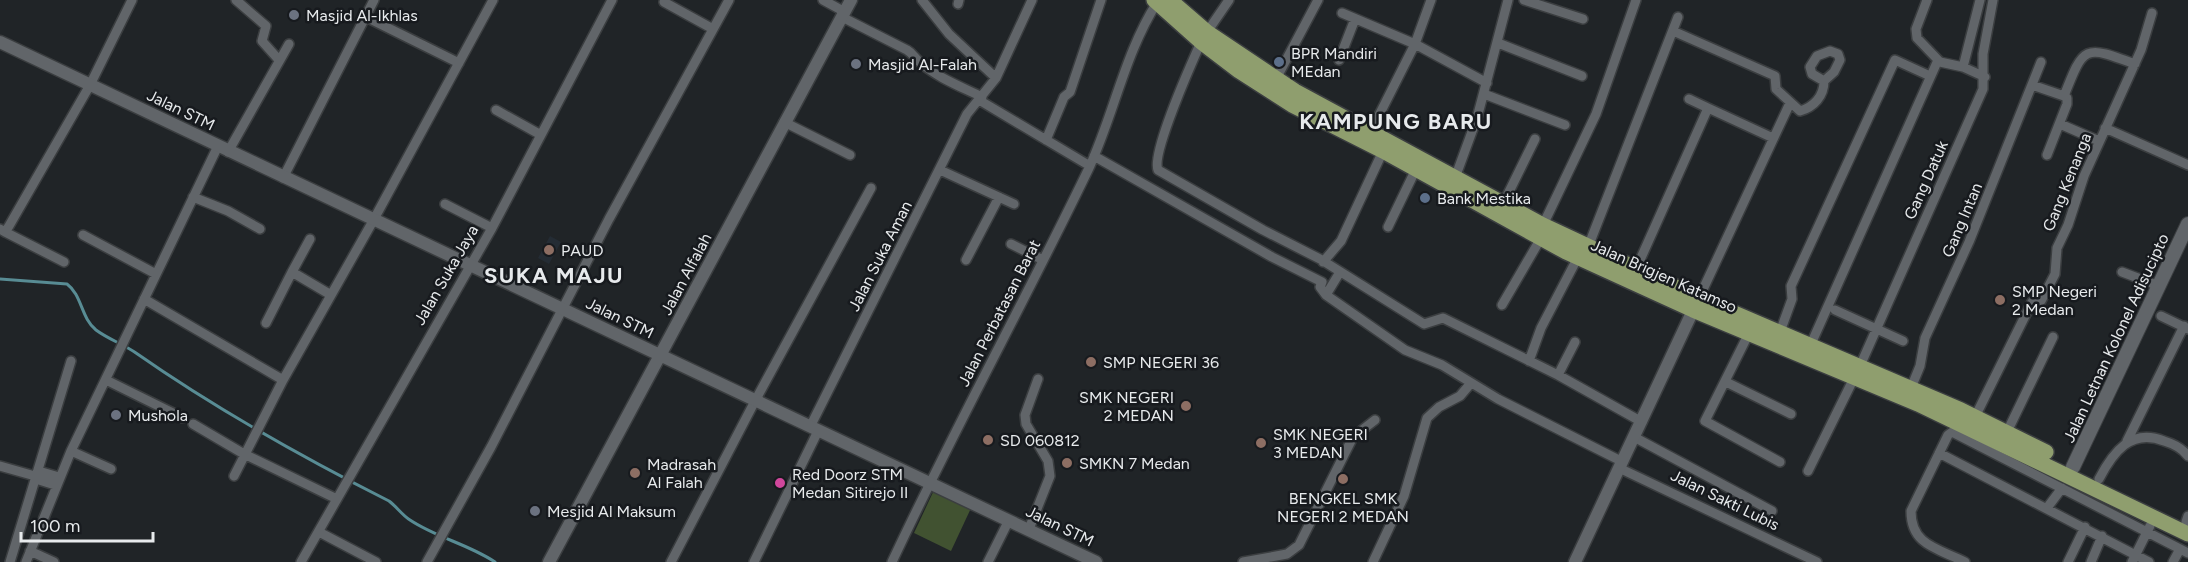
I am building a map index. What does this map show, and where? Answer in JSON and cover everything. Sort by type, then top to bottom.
[{"type":"main road","name":"Jalan Brigjen Katamso","points":[[1160,1],[1204,37],[1239,71],[1292,105],[1368,137],[1455,178],[1503,204],[1542,232]]},
{"type":"main road","name":"Jalan Brigjen Katamso","points":[[1204,37],[1368,137]]},
{"type":"main road","name":"Jalan Brigjen Katamso","points":[[1386,146],[1416,169],[1583,252],[1696,304],[1811,344],[1857,371],[2154,517],[2187,524]]},
{"type":"main road","name":"Jalan Letnan Kolonel Adisucipto","points":[[2073,467],[2188,224]]},
{"type":"main road","name":"Jalan Brigjen Katamso","points":[[1583,252],[1636,269],[1749,333],[1911,388],[2007,432],[2187,524]]},
{"type":"street","points":[[64,262],[3,230],[90,85],[132,0]]},
{"type":"street","points":[[236,0],[266,26],[262,41],[279,60]]},
{"type":"street","points":[[283,178],[374,0]]},
{"type":"street","points":[[234,476],[283,380],[374,222],[493,0]]},
{"type":"street","name":"Jalan Suka Jaya","points":[[301,562],[492,228],[612,0]]},
{"type":"street","points":[[428,562],[729,0]]},
{"type":"street","points":[[823,0],[843,14],[907,50],[928,68],[1046,140],[1092,161],[1310,275],[1341,241],[1386,146]]},
{"type":"street","name":"Jalan Alfalah","points":[[549,562],[851,0]]},
{"type":"street","points":[[922,0],[949,34],[996,78]]},
{"type":"street","name":"Jalan Suka Aman","points":[[754,562],[814,429],[967,114],[996,78],[1032,0]]},
{"type":"street","points":[[1046,140],[1064,97],[1070,92],[1101,0]]},
{"type":"street","points":[[1229,0],[1204,37],[1168,123],[1157,158],[1158,170],[1263,230],[1322,260],[1424,324],[1443,318],[1558,375],[1642,422]]},
{"type":"street","points":[[1276,79],[1318,0]]},
{"type":"street","points":[[1368,137],[1415,44],[1431,0]]},
{"type":"street","points":[[1455,178],[1484,94],[1508,0]]},
{"type":"street","points":[[1524,0],[1583,19]]},
{"type":"street","points":[[1927,0],[1916,33],[1938,60],[1963,67],[1984,78]]},
{"type":"street","points":[[1963,67],[1980,0]]},
{"type":"street","name":"Gang Datuk","points":[[1808,471],[1877,329],[1983,89],[1983,54],[1993,0]]},
{"type":"street","name":"Jalan Perbatasan Barat","points":[[892,562],[929,483],[1092,161],[1130,59],[1160,1]]},
{"type":"street","points":[[664,2],[713,29]]},
{"type":"street","points":[[1503,305],[1542,232],[1596,114],[1632,2]]},
{"type":"street","name":"Gang Kenanga","points":[[1975,417],[2032,302],[2043,300],[2045,297],[2058,266],[2057,248],[2068,225],[2074,201],[2135,64],[2152,12]]},
{"type":"street","points":[[1342,13],[1415,44],[1487,83]]},
{"type":"street","points":[[366,17],[459,63]]},
{"type":"street","points":[[1529,361],[1541,328],[1583,252],[1678,17]]},
{"type":"street","points":[[1339,60],[1355,19]]},
{"type":"street","points":[[1673,31],[1775,76],[1775,88],[1800,111],[1810,108],[1823,92],[1824,81]]},
{"type":"street","name":"Jalan STM","points":[[0,42],[374,222],[1009,520],[1079,558],[1096,562]]},
{"type":"street","points":[[1498,43],[1582,76]]},
{"type":"street","points":[[26,562],[57,481],[193,196],[289,44]]},
{"type":"street","points":[[2064,96],[2077,64],[2088,52],[2104,52],[2135,64]]},
{"type":"street","points":[[1780,332],[1792,299],[1791,286],[1895,60],[1930,76]]},
{"type":"street","points":[[1811,344],[1938,60]]},
{"type":"street","name":"Gang Intan","points":[[1911,388],[1920,366],[1925,338],[1970,242],[2041,62]]},
{"type":"street","points":[[2032,85],[2064,96],[2068,100],[2047,155]]},
{"type":"street","points":[[1484,94],[1565,125]]},
{"type":"street","points":[[1689,99],[1773,138]]},
{"type":"street","points":[[1575,562],[1790,103]]},
{"type":"street","points":[[1636,269],[1708,108]]},
{"type":"street","points":[[496,110],[541,135]]},
{"type":"street","points":[[784,122],[850,155]]},
{"type":"street","points":[[2060,124],[2099,141]]},
{"type":"street","points":[[2105,128],[2188,165]]},
{"type":"street","points":[[1503,204],[1535,139]]},
{"type":"street","points":[[1388,227],[1416,169]]},
{"type":"street","points":[[940,170],[1014,204]]},
{"type":"street","points":[[671,562],[754,401],[871,188]]},
{"type":"street","points":[[193,196],[260,228]]},
{"type":"street","points":[[966,260],[999,197]]},
{"type":"street","points":[[445,204],[492,228]]},
{"type":"street","points":[[83,235],[156,274]]},
{"type":"street","points":[[266,323],[310,239]]},
{"type":"street","points":[[1011,244],[1043,260]]},
{"type":"street","points":[[292,272],[332,295]]},
{"type":"street","points":[[1326,295],[1340,272]]},
{"type":"street","points":[[2122,272],[2158,286]]},
{"type":"street","name":"Jalan Sakti Lubis","points":[[1310,275],[1322,282],[1320,287],[1326,295],[1405,351],[1442,365],[1621,465],[1817,562]]},
{"type":"street","points":[[144,299],[283,380]]},
{"type":"street","points":[[1835,310],[1903,341]]},
{"type":"street","points":[[2099,479],[2113,454],[2127,441],[2186,327],[2162,316]]},
{"type":"street","points":[[1749,333],[1706,423],[1780,462]]},
{"type":"street","points":[[2007,432],[2053,337]]},
{"type":"street","points":[[1558,375],[1575,342]]},
{"type":"street","points":[[10,562],[71,361]]},
{"type":"street","points":[[1029,530],[1050,476],[1048,461],[1026,424],[1025,415],[1038,379]]},
{"type":"street","points":[[106,380],[183,418]]},
{"type":"street","points":[[1726,382],[1791,414]]},
{"type":"street","points":[[1373,562],[1404,496],[1427,417],[1439,407],[1460,396],[1471,383]]},
{"type":"street","points":[[1243,562],[1287,554],[1299,545],[1353,437],[1375,420]]},
{"type":"street","points":[[193,424],[244,454],[337,500]]},
{"type":"street","points":[[1965,562],[1917,537],[1911,524],[1911,511],[1948,435],[1952,432],[2184,551],[2173,562]]},
{"type":"street","points":[[2127,441],[2145,436],[2159,438],[2180,448],[2188,456]]},
{"type":"street","points":[[1634,437],[1772,511]]},
{"type":"street","points":[[71,451],[111,470]]},
{"type":"street","points":[[1939,453],[2102,536],[2134,558],[2149,562]]},
{"type":"street","points":[[0,466],[35,476],[39,480],[57,481]]},
{"type":"street","points":[[2048,508],[2062,488]]},
{"type":"street","points":[[2134,558],[2154,517]]},
{"type":"street","points":[[988,562],[1009,520]]},
{"type":"street","points":[[2068,562],[2085,527]]},
{"type":"street","points":[[319,532],[362,559],[376,562]]},
{"type":"street","points":[[2091,562],[2102,536]]},
{"type":"street","points":[[30,551],[54,562]]},
{"type":"shaded area","name":"PAUD","points":[[550,236],[561,242],[549,264],[538,258]]},
{"type":"green space","points":[[935,488],[972,506],[951,551],[914,533]]},
{"type":"waterway","points":[[0,279],[67,284],[76,294],[87,319],[96,330],[260,431],[389,501],[407,518],[420,526],[495,562]]},
{"type":"place","name":"Masjid Al-Ikhlas","points":[[294,15]]},
{"type":"place","name":"BPR Mandiri MEdan","points":[[1279,62]]},
{"type":"place","name":"Masjid Al-Falah","points":[[856,64]]},
{"type":"place","name":"Bank Mestika","points":[[1425,198]]},
{"type":"place","name":"PAUD","points":[[549,250]]},
{"type":"place","name":"SMP Negeri 2 Medan","points":[[2000,300]]},
{"type":"place","name":"SMP NEGERI 36","points":[[1091,362]]},
{"type":"place","name":"SMK NEGERI 2 MEDAN","points":[[1186,406]]},
{"type":"place","name":"Mushola","points":[[116,415]]},
{"type":"place","name":"SD 060812","points":[[988,440]]},
{"type":"place","name":"SMK NEGERI 3 MEDAN","points":[[1261,443]]},
{"type":"place","name":"SMKN 7 Medan","points":[[1067,463]]},
{"type":"place","name":"Madrasah Al Falah","points":[[635,473]]},
{"type":"place","name":"BENGKEL SMK NEGERI 2 MEDAN","points":[[1343,479]]},
{"type":"place","name":"Red Doorz STM Medan Sitirejo II","points":[[780,483]]},
{"type":"place","name":"Mesjid Al Maksum","points":[[535,511]]},
{"type":"district","name":"KAMPUNG BARU","points":[[1396,121]]},
{"type":"district","name":"SUKA MAJU","points":[[554,275]]}]
